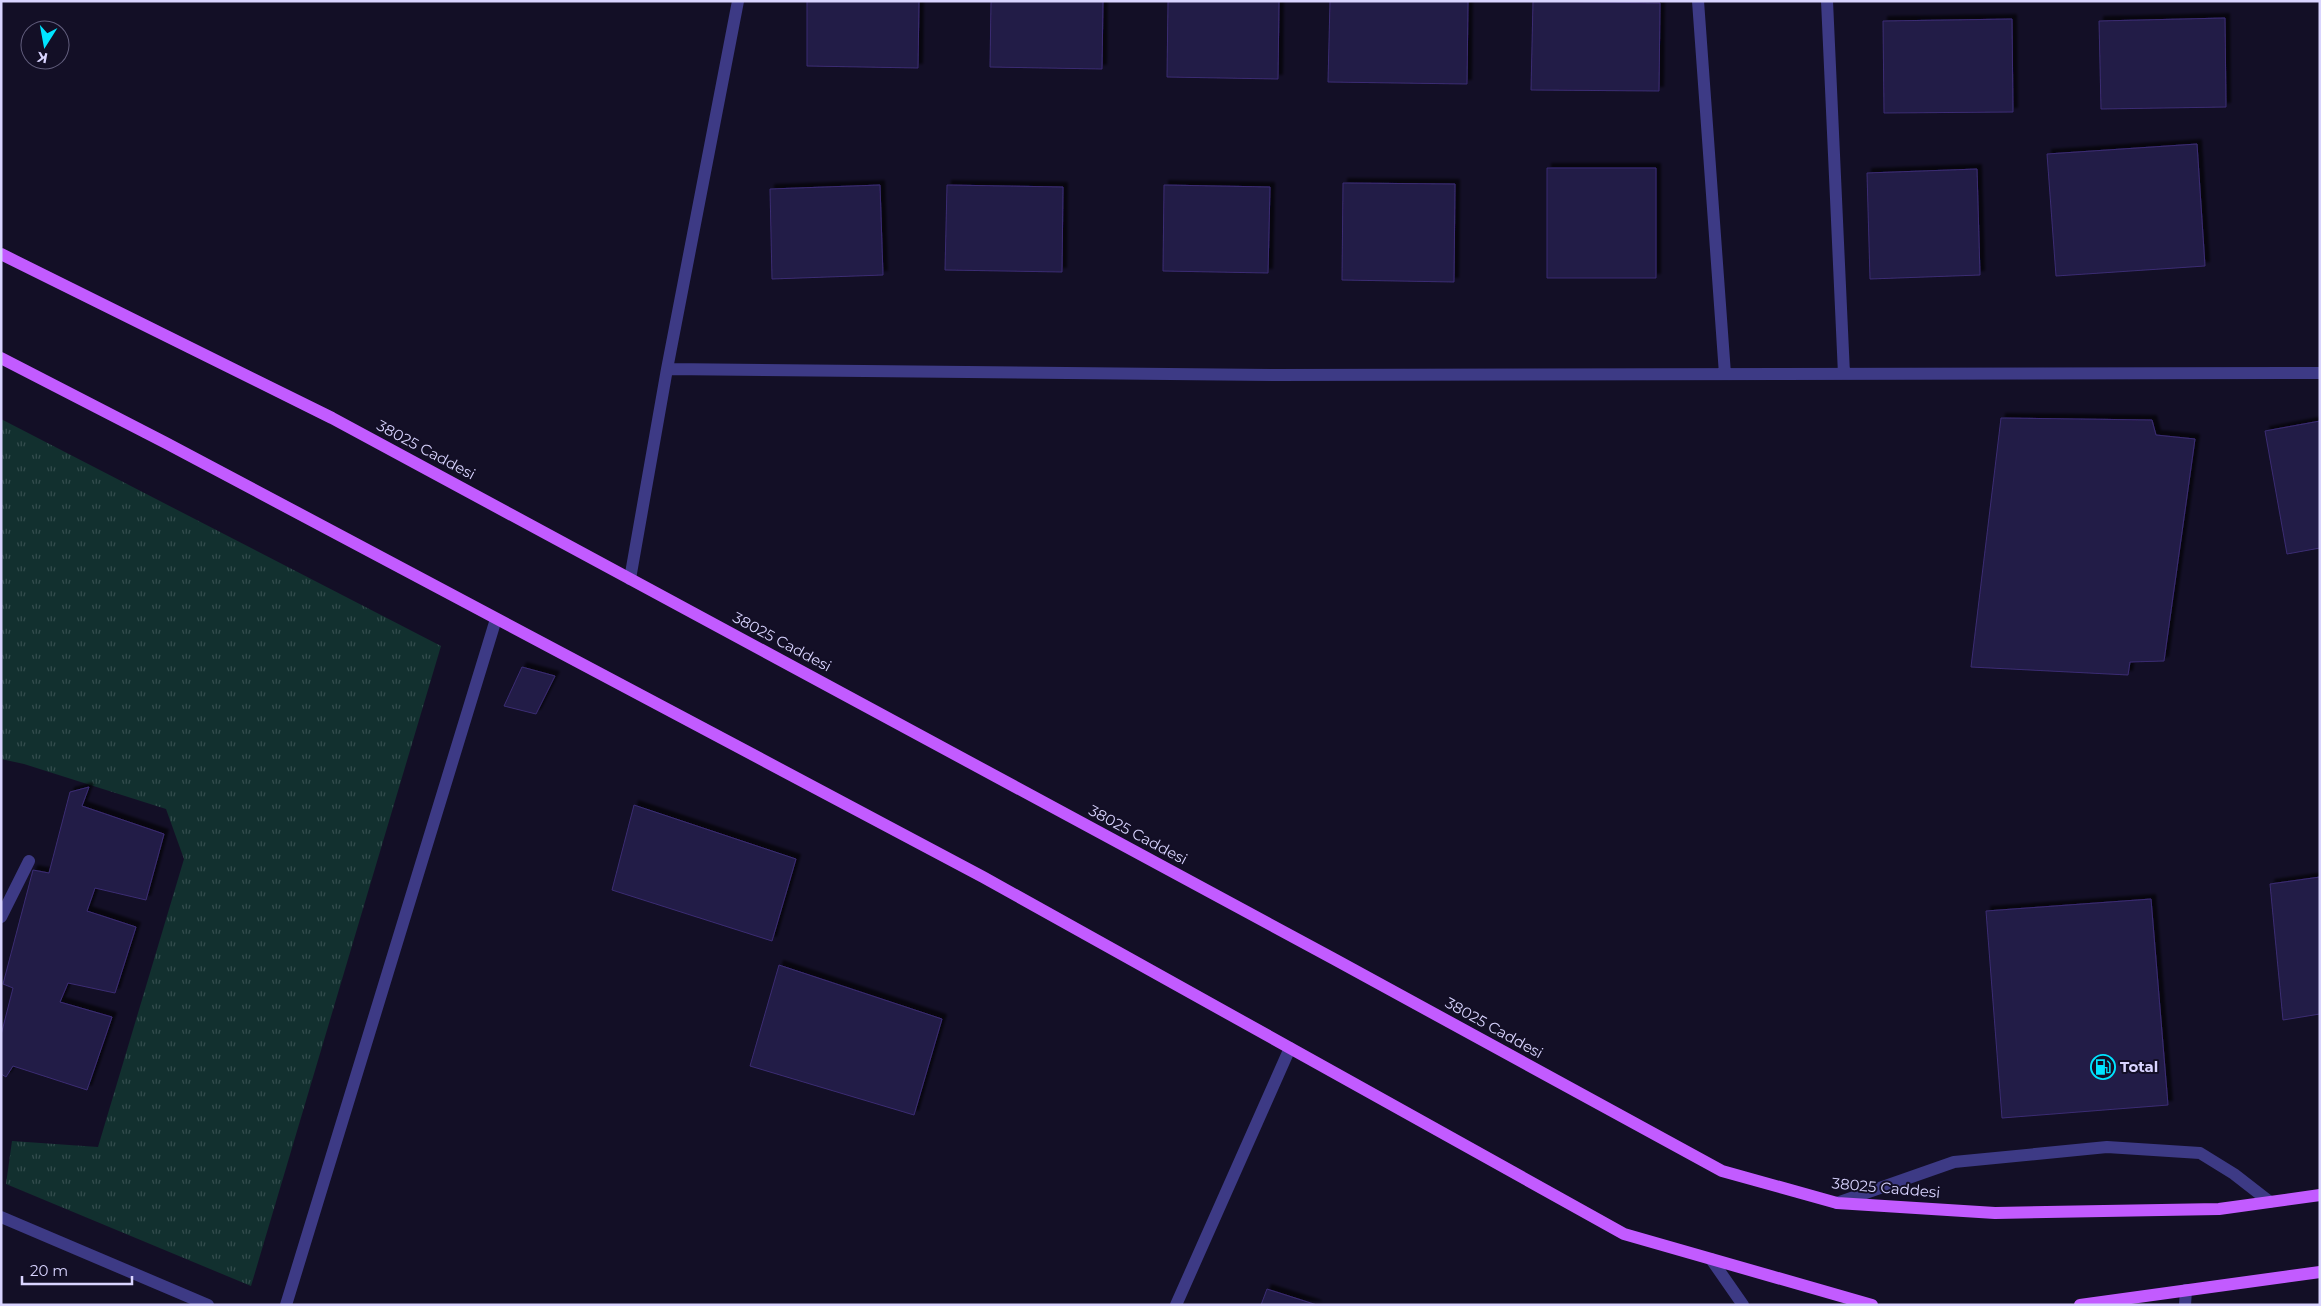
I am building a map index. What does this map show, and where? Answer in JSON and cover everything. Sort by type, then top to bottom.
[{"type":"main road","name":"38025 Caddesi","points":[[1,254],[332,418],[1722,1172],[1836,1203],[1995,1213],[2219,1209],[2320,1195]]},
{"type":"main road","points":[[1,358],[166,443],[983,877],[1624,1234],[1872,1305]]},
{"type":"main road","points":[[2080,1305],[2320,1272]]},
{"type":"street","points":[[630,579],[667,369],[738,1]]},
{"type":"street","points":[[1698,1],[1725,374]]},
{"type":"street","points":[[1827,1],[1844,374]]},
{"type":"street","points":[[667,369],[1273,375],[2320,373]]},
{"type":"street","points":[[286,1305],[496,619]]},
{"type":"street","points":[[1,917],[29,860]]},
{"type":"street","points":[[1176,1305],[1290,1048]]},
{"type":"street","points":[[1836,1203],[1954,1162],[2107,1147],[2200,1153],[2234,1174],[2270,1202]]},
{"type":"street","points":[[1,1217],[208,1305]]},
{"type":"street","points":[[1711,1259],[1743,1305]]},
{"type":"street","points":[[2185,1305],[2186,1290]]},
{"type":"green space","points":[[1,419],[441,646],[251,1286],[6,1184],[12,1141],[98,1147],[184,859],[166,809],[24,764],[1,759]]},
{"type":"building","points":[[807,1],[919,1],[918,68],[807,66]]},
{"type":"building","points":[[991,1],[1103,1],[1102,69],[990,67]]},
{"type":"building","points":[[1168,1],[1279,1],[1278,79],[1167,77]]},
{"type":"building","points":[[1330,1],[1468,1],[1467,84],[1328,82]]},
{"type":"building","points":[[1533,1],[1660,3],[1659,91],[1531,90]]},
{"type":"building","points":[[2225,18],[2226,107],[2101,109],[2099,21]]},
{"type":"building","points":[[2012,19],[2013,112],[1884,113],[1883,21]]},
{"type":"building","points":[[2197,144],[2205,266],[2056,276],[2047,154]]},
{"type":"building","points":[[1547,168],[1656,168],[1656,278],[1547,278]]},
{"type":"building","points":[[1977,169],[1980,275],[1870,279],[1867,173]]},
{"type":"building","points":[[1343,183],[1455,184],[1454,282],[1342,280]]},
{"type":"building","points":[[880,185],[883,275],[772,279],[770,189]]},
{"type":"building","points":[[947,185],[1063,187],[1062,272],[945,270]]},
{"type":"building","points":[[1164,185],[1270,187],[1268,273],[1163,271]]},
{"type":"building","points":[[2001,418],[2152,420],[2156,435],[2195,439],[2164,661],[2130,662],[2128,675],[1971,667]]},
{"type":"building","points":[[2320,421],[2320,548],[2287,554],[2265,431]]},
{"type":"building","points":[[522,667],[555,676],[536,714],[504,706]]},
{"type":"building","points":[[89,787],[82,806],[164,834],[146,900],[95,888],[87,911],[136,927],[115,993],[68,983],[60,1002],[112,1017],[87,1090],[13,1066],[6,1077],[1,1074],[1,1035],[13,988],[3,984],[33,870],[49,873],[70,792]]},
{"type":"building","points":[[634,805],[796,859],[772,941],[612,890]]},
{"type":"building","points":[[2320,877],[2320,1014],[2283,1020],[2270,884]]},
{"type":"building","points":[[2151,899],[2168,1105],[2002,1118],[1986,911]]},
{"type":"building","points":[[779,965],[942,1019],[914,1115],[750,1066]]},
{"type":"building","points":[[1267,1289],[1317,1305],[1261,1305]]},
{"type":"place","name":"Total","points":[[2103,1067]]}]
